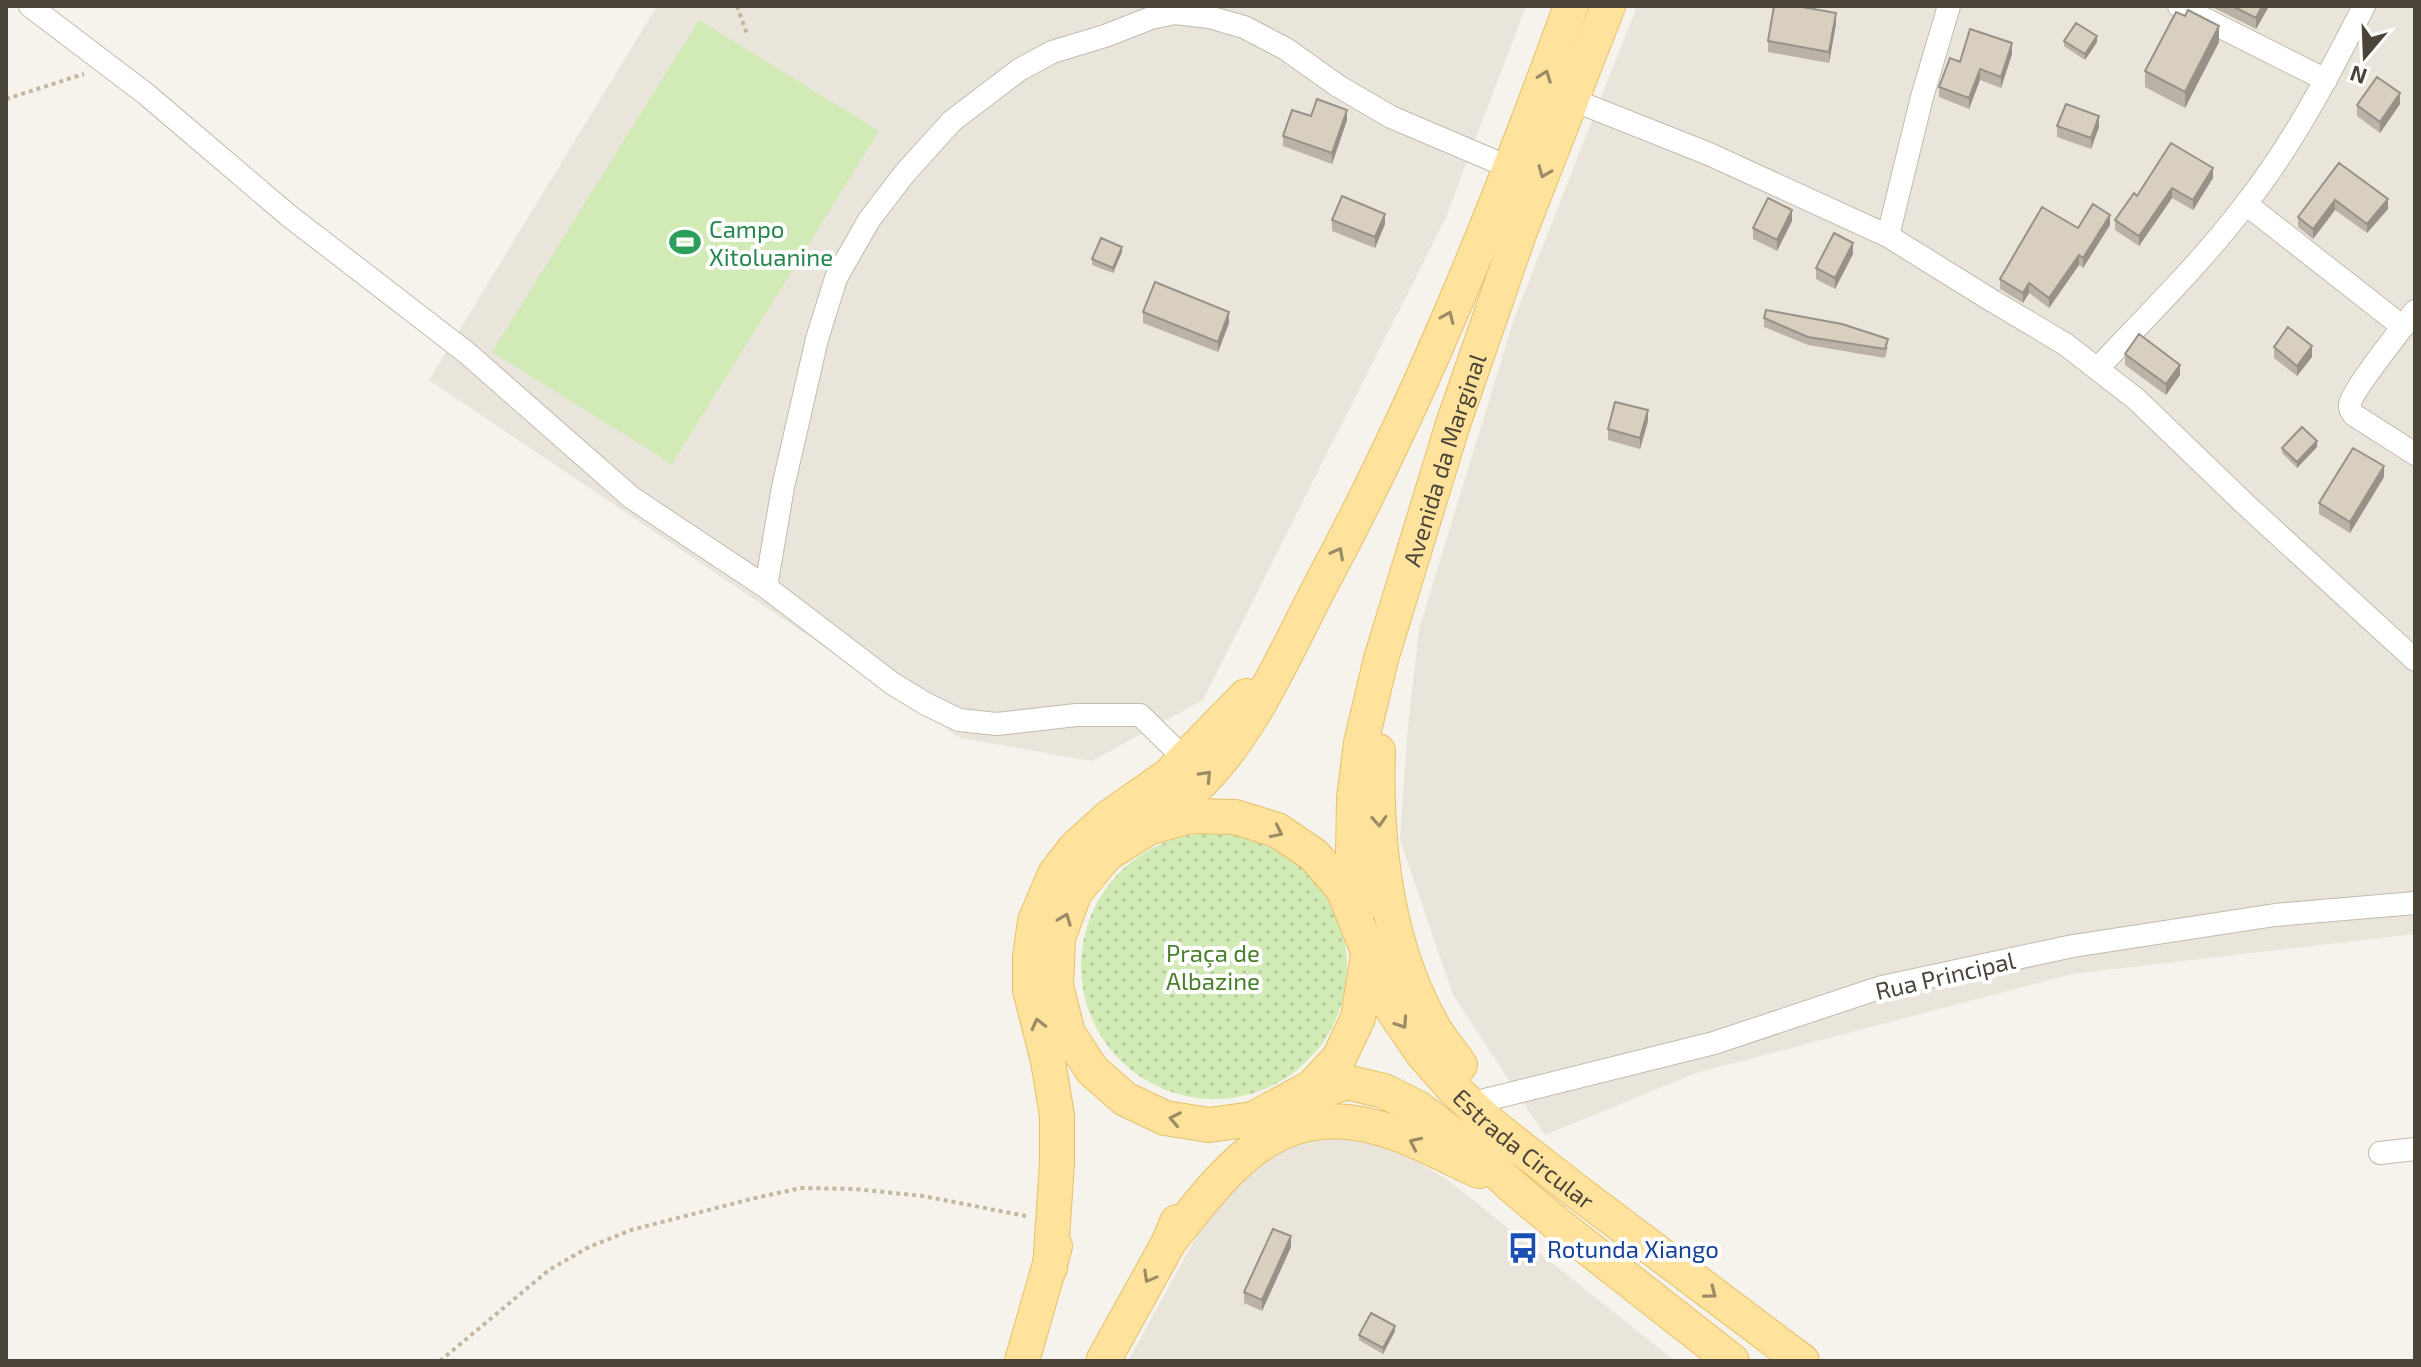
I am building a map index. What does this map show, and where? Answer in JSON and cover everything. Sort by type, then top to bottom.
[{"type":"main road","name":"Avenida da Marginal","points":[[1148,828],[1204,779],[1232,745],[1259,703],[1346,537],[1409,410],[1511,168],[1571,6]]},
{"type":"main road","name":"Avenida da Marginal","points":[[1364,942],[1353,854],[1354,798],[1361,743],[1381,659],[1453,424],[1519,234],[1608,6]]},
{"type":"main road","points":[[1381,659],[1377,776],[1382,870],[1394,927],[1411,979],[1435,1031],[1485,1100],[1576,1191]]},
{"type":"main road","points":[[1050,1268],[1057,1116],[1048,1061],[1030,990],[1035,921],[1055,874],[1075,848],[1108,818],[1169,775],[1280,661]]},
{"type":"main road","name":"Estrada Circular","points":[[1148,828],[1190,816],[1235,817],[1277,830],[1314,855],[1343,889],[1390,1006],[1423,1054],[1454,1089],[1493,1126],[1576,1191],[1802,1361]]},
{"type":"main road","points":[[1022,1361],[1050,1268],[1072,1177],[1075,1149],[1076,1122],[1068,1033],[1056,986],[1058,938],[1075,892],[1107,854],[1148,828]]},
{"type":"main road","points":[[1068,1033],[1092,1070],[1125,1099],[1165,1118],[1209,1125],[1264,1113],[1312,1087],[1339,1058],[1358,1018],[1364,942]]},
{"type":"main road","name":"Estrada Circular","points":[[1103,1361],[1169,1242],[1189,1196],[1220,1151],[1264,1113],[1346,1082],[1384,1091],[1418,1108],[1732,1361]]},
{"type":"main road","points":[[1169,1242],[1208,1192],[1244,1155],[1280,1133],[1316,1122],[1354,1123],[1395,1133],[1512,1186]]},
{"type":"street","points":[[30,6],[146,94],[288,215],[467,353],[632,498],[766,587],[893,684],[959,720],[997,724],[1076,715],[1140,715],[1185,759]]},
{"type":"street","points":[[1888,236],[1919,109],[1949,6]]},
{"type":"street","points":[[2179,6],[2326,80]]},
{"type":"street","points":[[2098,368],[2171,291],[2246,204],[2326,80],[2364,6]]},
{"type":"street","points":[[766,587],[783,487],[817,339],[836,278],[869,220],[905,173],[952,121],[1019,70],[1052,52],[1151,18],[1175,13],[1209,17],[1244,27],[1286,49],[1338,86],[1391,117],[1511,168]]},
{"type":"street","points":[[1573,100],[1709,154],[1888,236],[2065,344],[2136,399],[2415,660]]},
{"type":"street","points":[[2246,204],[2409,319],[2353,397],[2350,410],[2415,454]]},
{"type":"street","name":"Rua Principal","points":[[1485,1100],[1714,1043],[1882,987],[2073,946],[2275,915],[2415,903]]},
{"type":"street","points":[[2380,1153],[2415,1149]]},
{"type":"path","points":[[737,6],[747,34]]},
{"type":"path","points":[[6,99],[109,66]]},
{"type":"path","points":[[440,1361],[549,1270],[589,1247],[631,1230],[755,1198],[801,1188],[855,1189],[923,1196],[1052,1221]]},
{"type":"shaded area","points":[[657,6],[1526,6],[1446,217],[1203,700],[1092,761],[960,738],[429,380]]},
{"type":"shaded area","points":[[1637,6],[2415,6],[2415,934],[2072,974],[1696,1073],[1545,1135],[1453,995],[1400,840],[1408,726],[1419,629],[1513,322]]},
{"type":"shaded area","points":[[1334,1131],[1403,1153],[1449,1181],[1675,1361],[1128,1361],[1216,1201],[1251,1162]]},
{"type":"green space","name":"Campo Xitoluanine","points":[[699,20],[879,131],[672,464],[492,352]]},
{"type":"green space","name":"Praça de Albazine","points":[[1214,833],[1265,843],[1288,855],[1308,872],[1325,892],[1337,915],[1347,966],[1337,1017],[1325,1040],[1308,1060],[1288,1077],[1265,1089],[1214,1099],[1163,1089],[1140,1077],[1120,1060],[1103,1040],[1091,1017],[1081,966],[1091,915],[1103,892],[1120,872],[1140,855],[1163,843]]},
{"type":"building","points":[[1774,6],[1797,6],[1836,13],[1829,52],[1768,41]]},
{"type":"building","points":[[2232,6],[2262,6],[2256,18]]},
{"type":"building","points":[[2188,10],[2219,26],[2185,92],[2145,71],[2176,12],[2185,16]]},
{"type":"building","points":[[2076,23],[2097,36],[2085,54],[2064,41]]},
{"type":"building","points":[[1970,29],[2012,43],[2001,77],[1980,69],[1969,98],[1939,87],[1950,58],[1960,62]]},
{"type":"building","points":[[2377,77],[2400,93],[2380,122],[2357,105]]},
{"type":"building","points":[[1317,99],[1347,110],[1332,153],[1283,136],[1292,110],[1311,116]]},
{"type":"building","points":[[2066,104],[2099,116],[2091,138],[2057,126]]},
{"type":"building","points":[[2171,143],[2213,168],[2193,200],[2172,188],[2139,236],[2115,220],[2134,193],[2137,196]]},
{"type":"building","points":[[2339,163],[2388,199],[2367,224],[2335,200],[2313,229],[2298,217]]},
{"type":"building","points":[[1342,196],[1385,214],[1375,237],[1332,220]]},
{"type":"building","points":[[1768,198],[1792,210],[1777,240],[1753,228]]},
{"type":"building","points":[[2093,204],[2110,215],[2083,258],[2079,255],[2049,298],[2029,283],[2023,293],[2000,279],[2042,207],[2078,228]]},
{"type":"building","points":[[1834,233],[1853,243],[1835,278],[1816,268]]},
{"type":"building","points":[[1101,238],[1122,247],[1113,268],[1092,259]]},
{"type":"building","points":[[1155,282],[1229,312],[1218,342],[1143,312]]},
{"type":"building","points":[[1766,310],[1842,324],[1888,339],[1885,349],[1808,337],[1764,318]]},
{"type":"building","points":[[2288,327],[2312,346],[2297,366],[2274,347]]},
{"type":"building","points":[[2139,334],[2180,365],[2166,384],[2125,354]]},
{"type":"building","points":[[1615,402],[1648,410],[1640,438],[1608,429]]},
{"type":"building","points":[[2302,427],[2317,441],[2297,462],[2282,448]]},
{"type":"building","points":[[2353,448],[2384,466],[2350,522],[2319,503]]},
{"type":"building","points":[[1273,1229],[1291,1236],[1262,1300],[1244,1292]]},
{"type":"building","points":[[1371,1313],[1395,1326],[1383,1348],[1359,1335]]},
{"type":"place","name":"Campo Xitoluanine","points":[[685,242]]},
{"type":"place","name":"Rotunda Xiango","points":[[1523,1248]]}]
